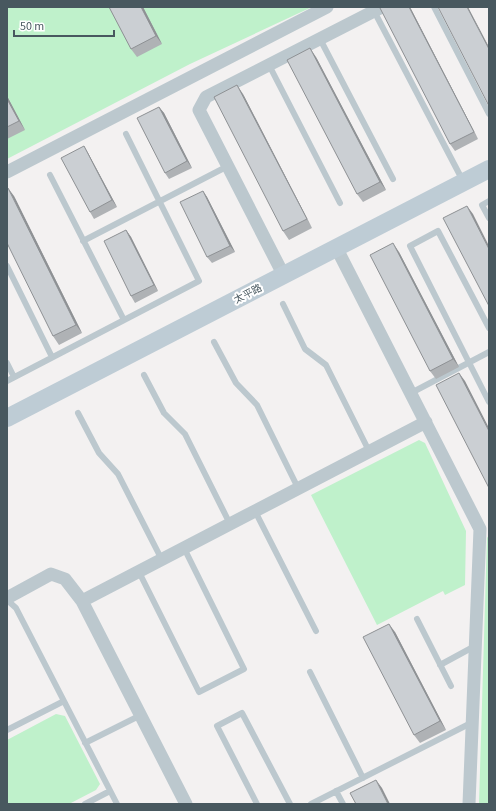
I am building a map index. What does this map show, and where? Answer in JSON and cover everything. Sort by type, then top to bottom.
[{"type":"street","points":[[7,172],[327,7]]},
{"type":"street","points":[[284,276],[199,110],[206,97],[378,9]]},
{"type":"street","name":"太平路","points":[[7,418],[489,169]]},
{"type":"street","points":[[337,248],[426,422],[484,526],[475,646],[468,804]]},
{"type":"street","points":[[82,601],[426,422]]},
{"type":"street","points":[[7,599],[51,574],[65,579],[82,601],[186,804]]},
{"type":"lane","points":[[434,7],[489,114]]},
{"type":"lane","points":[[378,9],[464,182]]},
{"type":"lane","points":[[320,39],[393,179]]},
{"type":"lane","points":[[269,65],[340,203]]},
{"type":"lane","points":[[7,381],[199,281],[126,134]]},
{"type":"lane","points":[[83,241],[228,166]]},
{"type":"lane","points":[[50,175],[124,320]]},
{"type":"lane","points":[[489,201],[482,205],[489,218]]},
{"type":"lane","points":[[489,328],[438,231],[410,246],[489,402]]},
{"type":"lane","points":[[7,266],[52,357]]},
{"type":"lane","points":[[283,304],[305,348],[326,365],[370,451]]},
{"type":"lane","points":[[214,342],[236,383],[257,405],[298,488]]},
{"type":"lane","points":[[411,393],[489,352]]},
{"type":"lane","points":[[7,363],[14,377]]},
{"type":"lane","points":[[144,375],[164,413],[185,434],[230,524]]},
{"type":"lane","points":[[78,413],[99,453],[118,474],[162,560]]},
{"type":"lane","points":[[255,511],[316,631]]},
{"type":"lane","points":[[139,572],[199,692],[244,669],[184,548]]},
{"type":"lane","points":[[7,599],[16,608],[117,804]]},
{"type":"lane","points":[[417,619],[451,686]]},
{"type":"lane","points":[[440,664],[475,646]]},
{"type":"lane","points":[[310,672],[363,778]]},
{"type":"lane","points":[[7,730],[64,701]]},
{"type":"lane","points":[[257,804],[217,726],[242,713],[290,804]]},
{"type":"lane","points":[[85,743],[141,715]]},
{"type":"lane","points":[[311,804],[472,723]]},
{"type":"lane","points":[[85,804],[110,791]]},
{"type":"lane","points":[[336,791],[343,804]]},
{"type":"green space","points":[[7,7],[312,7],[190,64],[7,159]]},
{"type":"green space","points":[[419,440],[425,443],[466,531],[465,585],[445,595],[443,591],[377,625],[311,495]]},
{"type":"green space","points":[[489,535],[489,804],[479,804],[487,538]]},
{"type":"green space","points":[[56,714],[65,716],[100,784],[96,790],[69,804],[7,804],[7,740]]},
{"type":"building","points":[[109,7],[141,7],[156,36],[131,49]]},
{"type":"building","points":[[409,7],[474,132],[450,144],[380,8]]},
{"type":"building","points":[[438,7],[467,7],[489,49],[489,106]]},
{"type":"building","points":[[310,48],[380,182],[357,194],[287,60]]},
{"type":"building","points":[[237,85],[307,219],[283,231],[214,97]]},
{"type":"building","points":[[7,99],[19,121],[7,127]]},
{"type":"building","points":[[159,107],[187,161],[165,173],[137,118]]},
{"type":"building","points":[[84,146],[112,200],[90,212],[61,158]]},
{"type":"building","points":[[8,188],[76,325],[53,336],[7,243]]},
{"type":"building","points":[[203,191],[230,246],[207,257],[180,202]]},
{"type":"building","points":[[467,206],[489,249],[489,306],[443,218]]},
{"type":"building","points":[[126,230],[154,285],[131,296],[104,241]]},
{"type":"building","points":[[393,243],[453,359],[430,371],[370,255]]},
{"type":"building","points":[[459,373],[489,431],[489,488],[436,385]]},
{"type":"building","points":[[389,624],[440,721],[414,735],[363,637]]},
{"type":"building","points":[[376,780],[388,804],[356,804],[350,793]]}]
